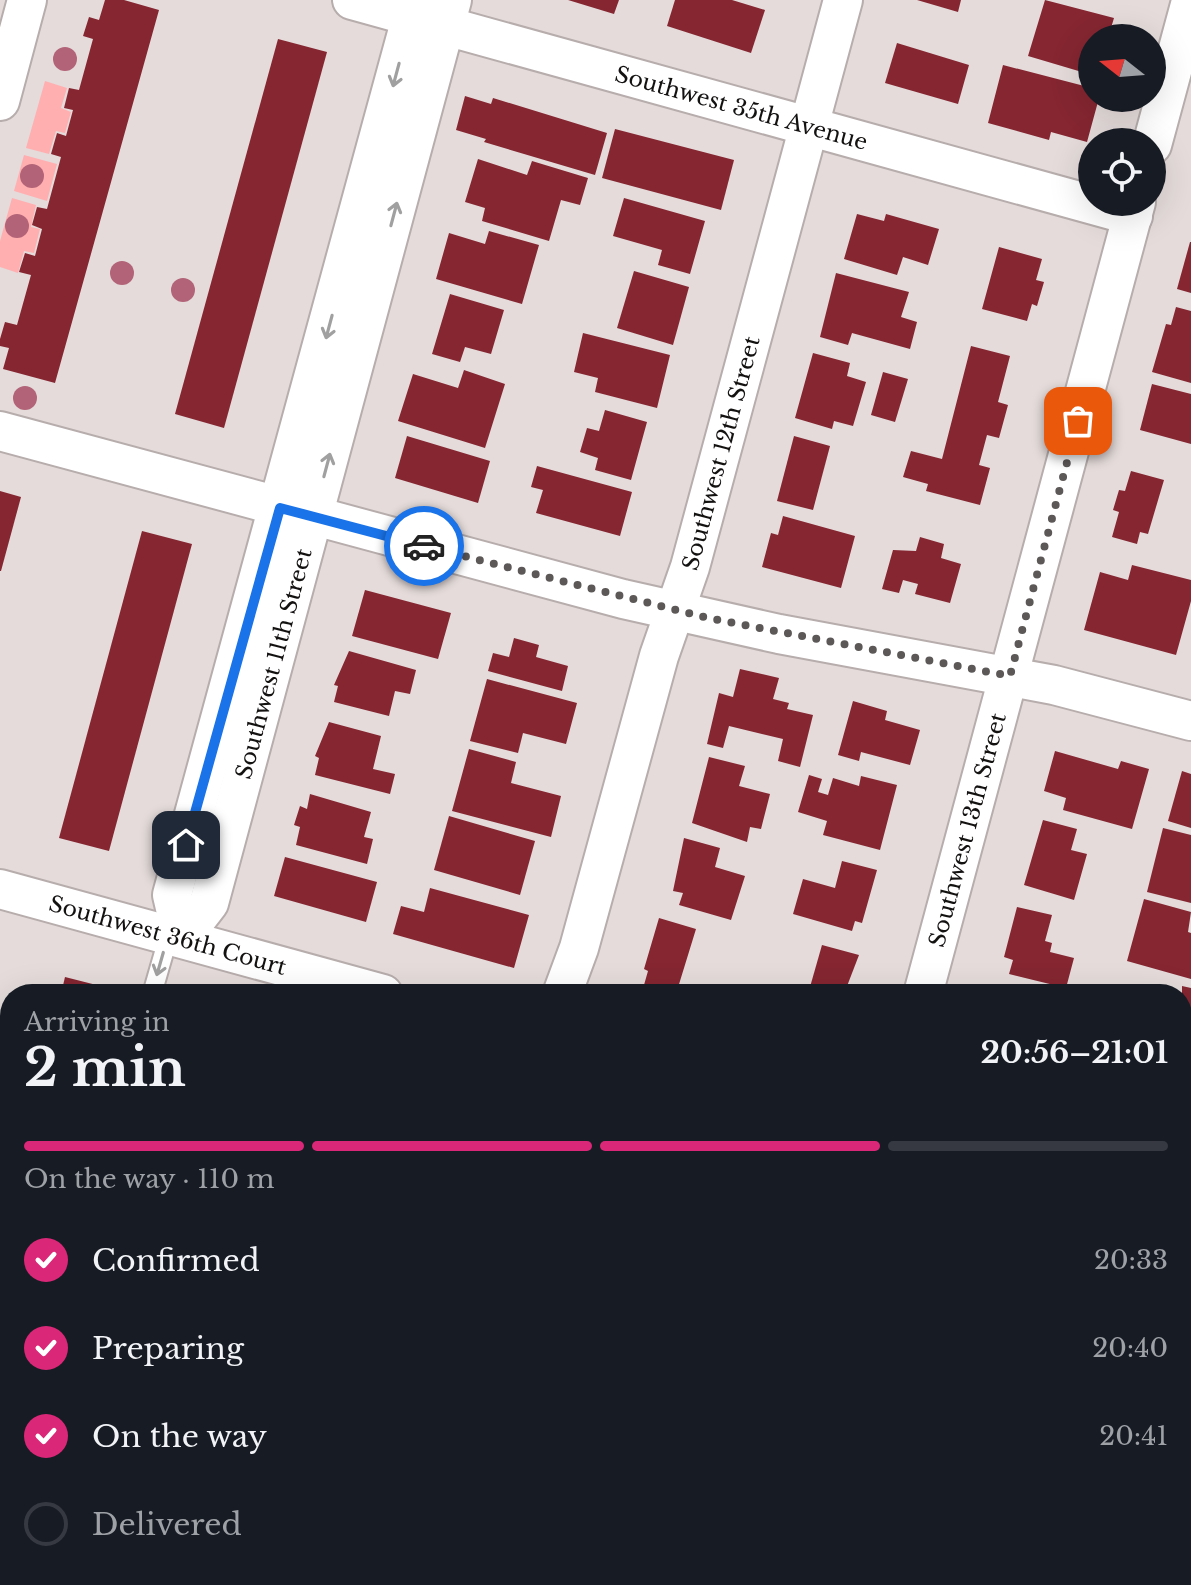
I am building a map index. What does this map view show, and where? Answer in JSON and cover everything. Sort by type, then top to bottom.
[{"type":"street","points":[[0,101],[27,0]]},
{"type":"street","name":"Southwest 35th Avenue","points":[[352,0],[431,10],[808,125],[1078,194]]},
{"type":"street","name":"Southwest 12th Street","points":[[566,984],[579,948],[690,567],[843,0]]},
{"type":"street","points":[[1157,128],[1191,1]]},
{"type":"street","name":"Southwest 11th Street","points":[[176,937],[172,895],[296,512],[431,10]]},
{"type":"street","name":"Southwest 13th Street","points":[[926,984],[1133,216]]},
{"type":"street","points":[[0,431],[675,611],[1096,694],[1191,721]]},
{"type":"street","name":"Southwest 36th Court","points":[[0,889],[176,937],[327,984]]},
{"type":"lane","points":[[156,984],[176,937]]},
{"type":"shaded area","points":[[45,81],[67,88],[61,108],[71,112],[65,133],[56,131],[49,154],[26,148]]},
{"type":"shaded area","points":[[24,155],[57,164],[47,201],[14,191]]},
{"type":"shaded area","points":[[12,198],[36,205],[31,227],[40,229],[34,253],[24,251],[18,273],[0,267],[0,241]]},
{"type":"building","points":[[105,0],[124,0],[159,10],[55,383],[3,369],[9,348],[0,346],[0,339],[5,322],[17,325],[31,275],[19,272],[25,253],[35,256],[42,229],[32,225],[37,207],[47,209],[61,157],[51,154],[57,133],[66,136],[73,110],[64,108],[69,88],[79,90],[93,39],[83,36],[89,17],[99,20]]},
{"type":"building","points":[[568,0],[619,0],[614,14]]},
{"type":"building","points":[[675,0],[732,0],[765,10],[751,53],[667,26]]},
{"type":"building","points":[[917,0],[961,0],[958,12]]},
{"type":"building","points":[[1045,0],[1114,18],[1112,24],[1078,24],[1078,71],[1028,56]]},
{"type":"building","points":[[278,39],[327,52],[224,428],[175,414]]},
{"type":"building","points":[[897,43],[969,65],[958,104],[885,83]]},
{"type":"building","points":[[1003,65],[1078,84],[1078,112],[1095,112],[1091,128],[1078,128],[1078,140],[1051,132],[1049,140],[988,123]]},
{"type":"building","points":[[465,96],[491,104],[493,98],[607,133],[595,175],[484,142],[486,139],[456,130]]},
{"type":"building","points":[[615,129],[734,160],[721,210],[602,178]]},
{"type":"building","points":[[478,159],[527,175],[532,161],[588,178],[580,205],[561,200],[549,241],[482,221],[485,208],[465,202]]},
{"type":"building","points":[[624,198],[705,221],[690,274],[658,265],[662,250],[613,236]]},
{"type":"building","points":[[857,214],[884,221],[886,214],[939,229],[928,265],[903,257],[897,275],[844,259]]},
{"type":"building","points":[[489,231],[539,245],[522,304],[436,279],[449,233],[485,244]]},
{"type":"building","points":[[1191,242],[1191,293],[1177,289]]},
{"type":"building","points":[[999,247],[1042,259],[1036,280],[1044,282],[1037,306],[1032,304],[1027,321],[982,309]]},
{"type":"building","points":[[634,271],[689,287],[673,345],[617,328]]},
{"type":"building","points":[[836,273],[909,292],[901,317],[917,322],[910,349],[852,333],[848,345],[820,337]]},
{"type":"building","points":[[450,294],[504,310],[491,354],[465,347],[460,362],[432,354]]},
{"type":"building","points":[[1176,307],[1191,311],[1191,383],[1152,372],[1166,324],[1171,325]]},
{"type":"building","points":[[583,333],[670,355],[657,408],[595,392],[598,378],[574,372]]},
{"type":"building","points":[[971,346],[1010,356],[998,402],[1008,405],[999,438],[987,435],[979,465],[990,468],[980,505],[926,491],[928,484],[903,477],[911,451],[942,459]]},
{"type":"building","points":[[813,353],[850,363],[847,376],[866,382],[853,426],[834,421],[832,429],[795,418]]},
{"type":"building","points":[[464,370],[505,384],[485,448],[398,421],[413,374],[458,388]]},
{"type":"building","points":[[883,372],[908,379],[895,422],[871,415]]},
{"type":"building","points":[[1152,384],[1191,394],[1191,444],[1140,430]]},
{"type":"building","points":[[605,410],[647,422],[631,480],[595,470],[598,458],[580,452],[587,428],[599,431]]},
{"type":"building","points":[[407,436],[490,461],[478,503],[395,478]]},
{"type":"building","points":[[794,436],[830,446],[813,510],[777,501]]},
{"type":"building","points":[[537,466],[632,492],[620,536],[536,513],[543,490],[531,487]]},
{"type":"building","points":[[1131,471],[1164,480],[1148,534],[1140,532],[1137,544],[1112,537],[1119,512],[1113,510],[1119,490],[1125,491]]},
{"type":"building","points":[[0,491],[21,497],[1,571],[0,571]]},
{"type":"building","points":[[783,516],[855,536],[841,588],[762,567],[771,533],[778,535]]},
{"type":"building","points":[[142,531],[192,544],[109,851],[59,838]]},
{"type":"building","points":[[920,537],[944,544],[941,558],[961,564],[950,603],[915,594],[918,584],[903,580],[899,593],[882,589],[893,550],[916,551]]},
{"type":"building","points":[[1132,565],[1191,580],[1191,601],[1176,655],[1084,630],[1100,572],[1128,580]]},
{"type":"building","points":[[365,590],[451,613],[438,659],[352,636]]},
{"type":"building","points":[[514,638],[539,645],[536,657],[568,666],[562,691],[488,671],[493,653],[509,657]]},
{"type":"building","points":[[349,651],[416,670],[410,694],[395,691],[389,716],[334,702],[338,686],[334,685]]},
{"type":"building","points":[[740,669],[779,678],[773,699],[789,703],[787,709],[813,715],[800,767],[778,761],[783,739],[729,726],[723,748],[707,744],[719,693],[733,697]]},
{"type":"building","points":[[487,679],[577,703],[566,744],[523,733],[518,753],[470,741]]},
{"type":"building","points":[[853,701],[887,711],[885,720],[920,730],[910,765],[861,752],[859,761],[838,755]]},
{"type":"building","points":[[329,722],[381,736],[373,769],[395,774],[390,794],[315,775],[319,758],[315,756]]},
{"type":"building","points":[[469,749],[516,762],[511,783],[561,796],[551,837],[452,811]]},
{"type":"building","points":[[1055,751],[1118,769],[1121,761],[1149,769],[1132,829],[1063,810],[1066,798],[1044,791]]},
{"type":"building","points":[[709,757],[745,766],[739,786],[770,794],[761,829],[750,827],[747,842],[692,823]]},
{"type":"building","points":[[1182,771],[1191,774],[1191,828],[1168,821]]},
{"type":"building","points":[[809,775],[822,779],[818,792],[828,795],[833,778],[859,786],[861,776],[897,785],[880,850],[823,835],[827,821],[798,812]]},
{"type":"building","points":[[310,794],[371,812],[364,837],[373,839],[367,864],[296,845],[300,827],[294,825],[300,806],[307,809]]},
{"type":"building","points":[[449,816],[535,841],[520,895],[434,870]]},
{"type":"building","points":[[1043,820],[1077,829],[1071,850],[1087,854],[1074,900],[1024,885]]},
{"type":"building","points":[[1163,828],[1191,835],[1191,903],[1147,892]]},
{"type":"building","points":[[684,838],[720,848],[715,867],[745,876],[731,920],[679,905],[683,893],[673,891]]},
{"type":"building","points":[[285,857],[377,882],[366,922],[274,896]]},
{"type":"building","points":[[842,861],[877,870],[862,923],[855,921],[852,931],[793,914],[803,879],[835,888]]},
{"type":"building","points":[[430,888],[529,915],[514,968],[393,934],[401,906],[424,912]]},
{"type":"building","points":[[1144,899],[1191,912],[1188,932],[1191,933],[1191,979],[1127,961]]},
{"type":"building","points":[[1017,907],[1052,915],[1045,941],[1052,943],[1050,952],[1074,958],[1067,984],[1050,984],[1009,974],[1013,960],[1004,957]]},
{"type":"building","points":[[659,918],[696,929],[679,984],[644,984],[648,971],[644,969]]},
{"type":"building","points":[[822,945],[859,955],[848,984],[811,984]]},
{"type":"building","points":[[65,977],[93,984],[63,984]]},
{"type":"way so far","points":[[424,546],[623,599],[779,634],[1010,676],[1078,421]]},
{"type":"route","points":[[186,845],[280,508],[424,546]]}]
